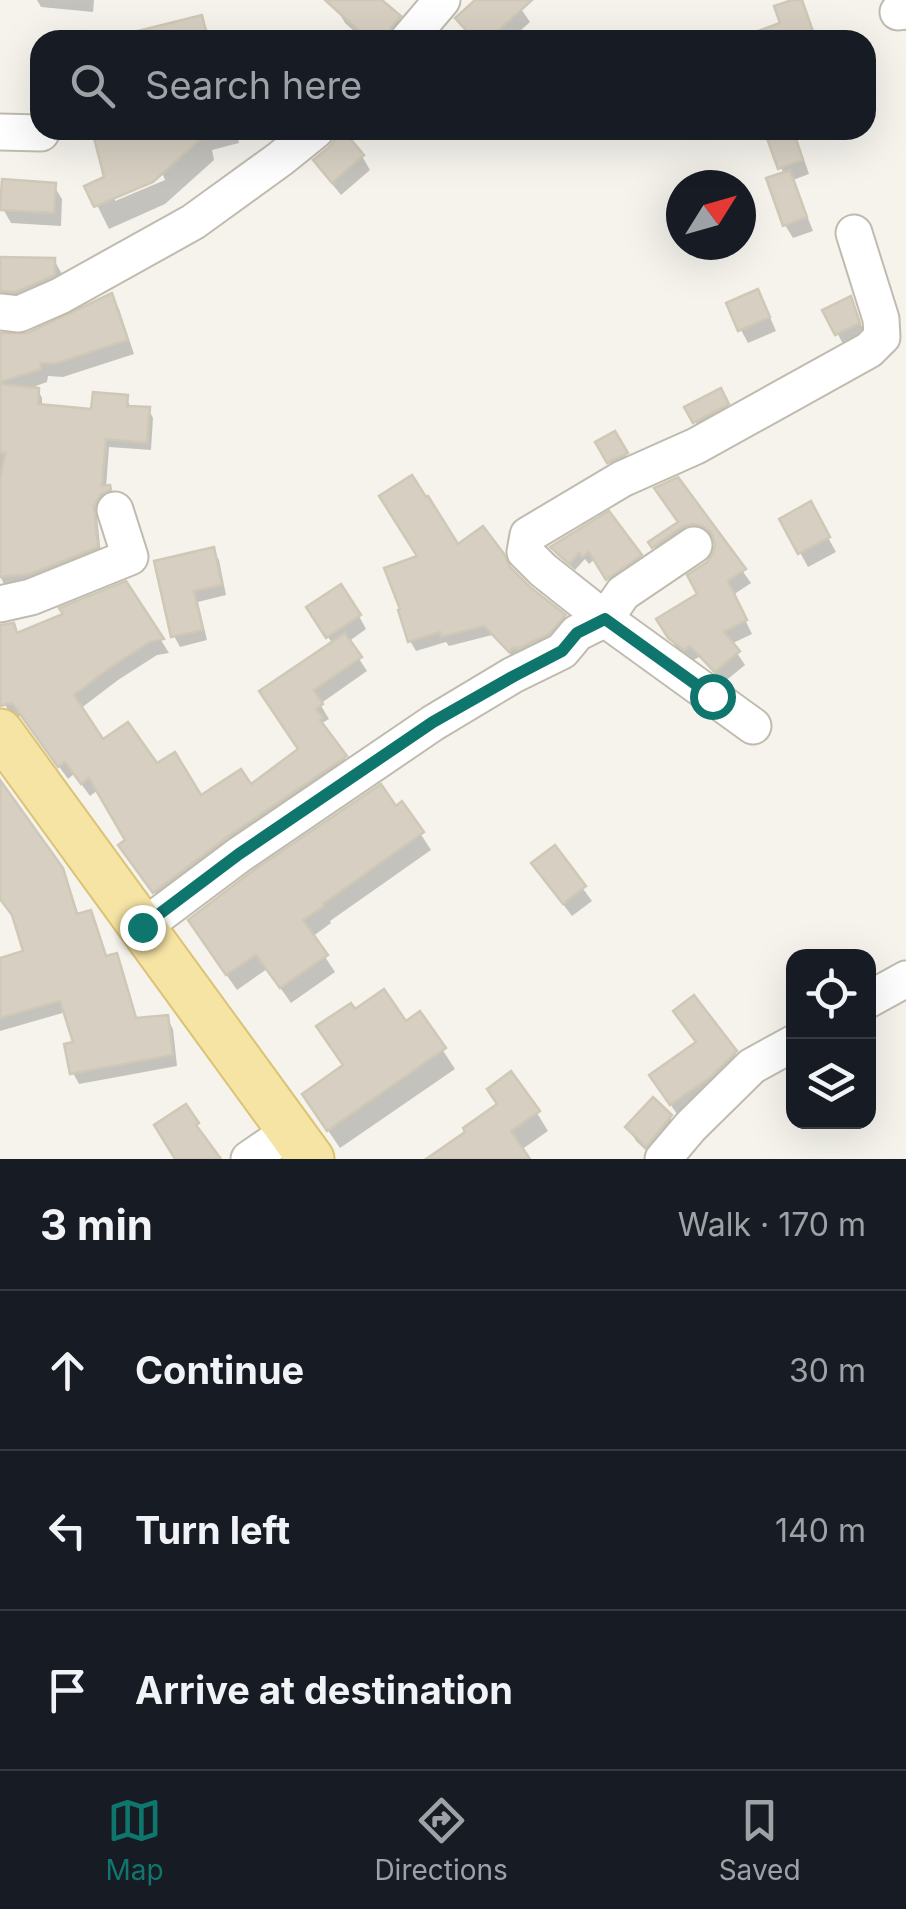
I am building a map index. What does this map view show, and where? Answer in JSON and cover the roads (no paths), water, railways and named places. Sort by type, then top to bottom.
[{"type":"main road","points":[[0,732],[301,1145]]},
{"type":"street","points":[[416,30],[442,0]]},
{"type":"street","points":[[0,132],[30,133]]},
{"type":"street","points":[[0,312],[19,314],[60,296],[194,222],[304,140]]},
{"type":"street","points":[[753,726],[543,570],[525,552],[528,535],[622,479],[696,446],[869,350],[882,337],[881,319],[854,233]]},
{"type":"street","points":[[0,604],[30,597],[130,557],[115,510]]},
{"type":"street","points":[[142,927],[239,854],[433,722],[562,651],[577,633],[605,619],[624,593],[694,545]]},
{"type":"street","points":[[876,995],[906,978]]},
{"type":"street","points":[[664,1159],[691,1126],[752,1066],[786,1047]]},
{"type":"street","points":[[249,1159],[301,1145]]}]
